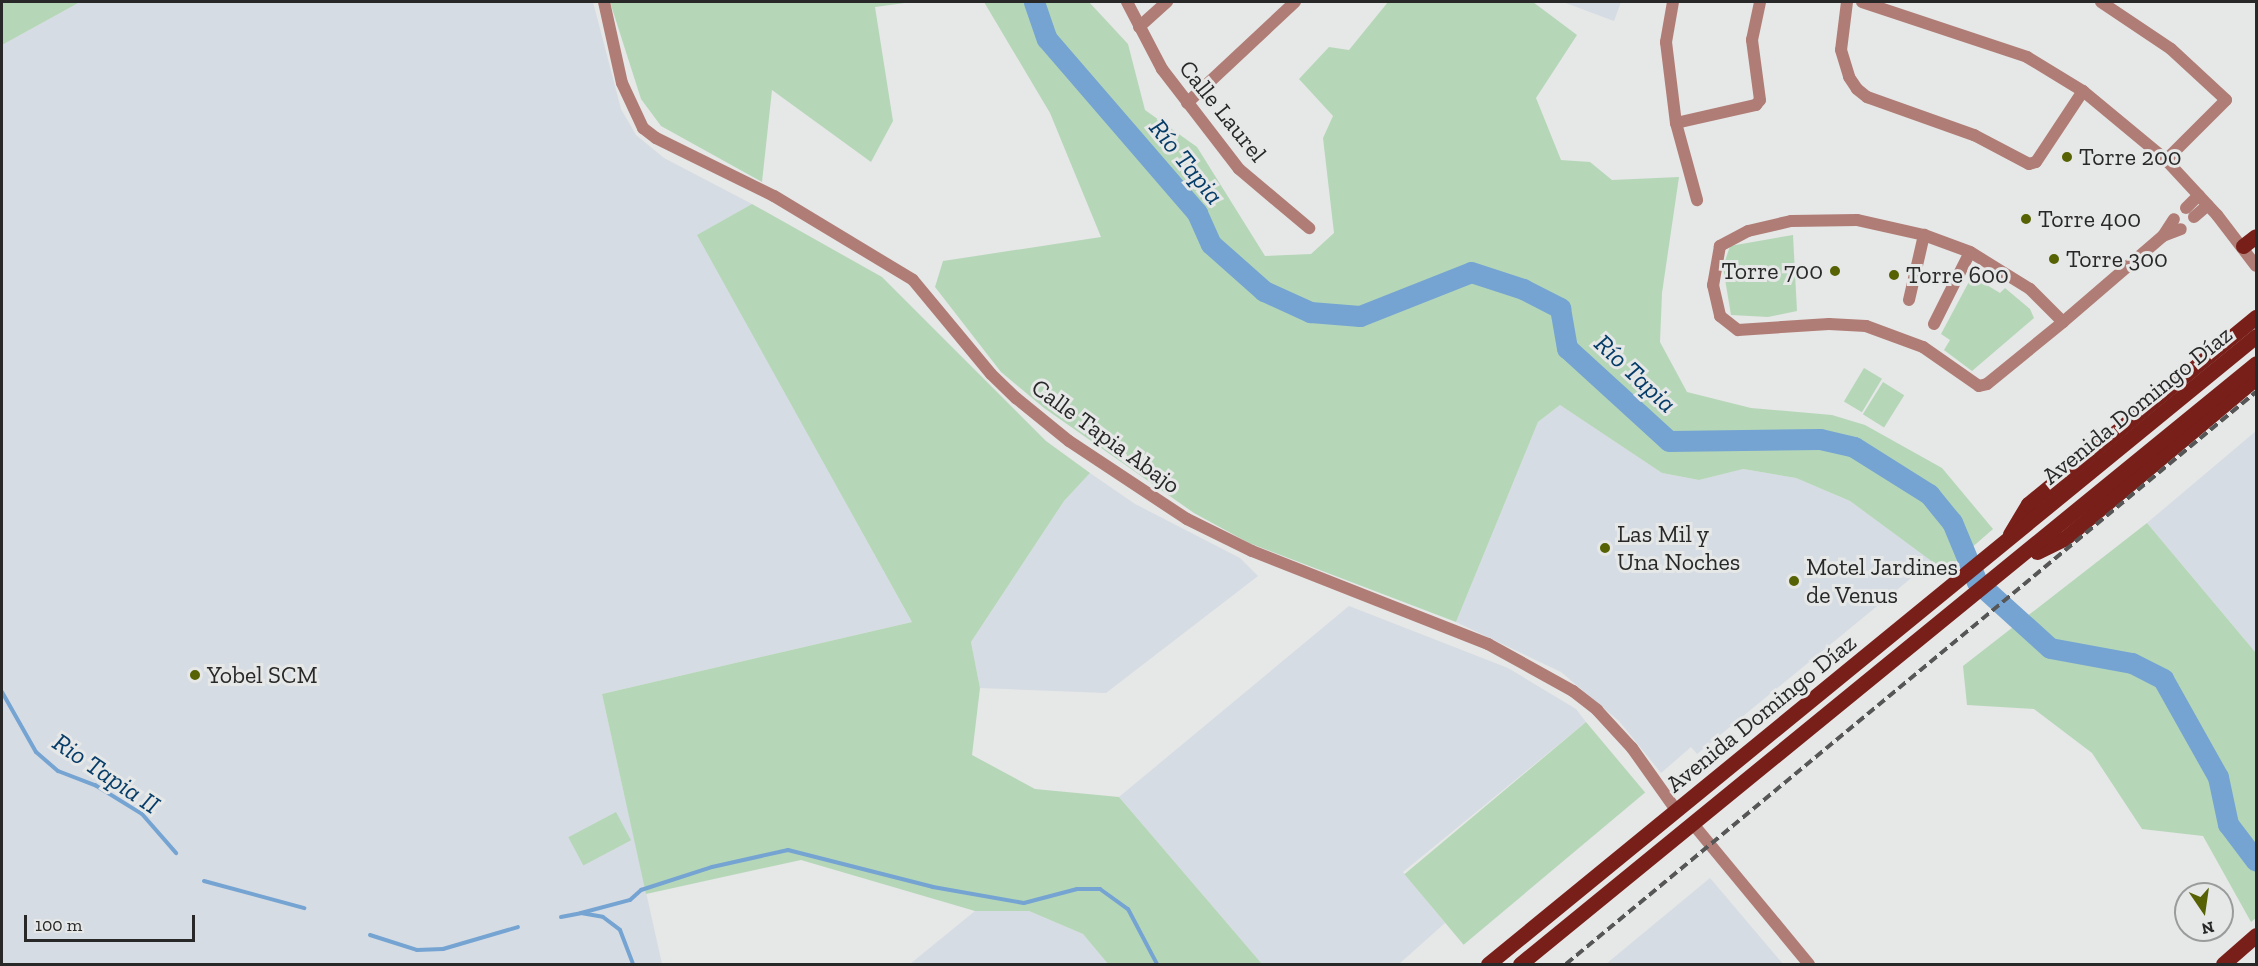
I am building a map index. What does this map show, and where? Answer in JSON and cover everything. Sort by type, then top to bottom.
[{"type":"main road","points":[[2243,246],[2256,236]]},
{"type":"main road","points":[[2002,546],[2028,504],[2256,318]]},
{"type":"main road","name":"Avenida Domingo Díaz","points":[[1488,964],[1951,588],[2256,336]]},
{"type":"main road","name":"Avenida Domingo Díaz","points":[[1520,964],[1964,605],[2256,363]]},
{"type":"main road","points":[[2014,563],[2064,539],[2256,378]]},
{"type":"main road","points":[[2223,964],[2256,935]]},
{"type":"street","name":"Calle Tapia Abajo","points":[[604,2],[622,83],[643,128],[656,138],[774,196],[913,280],[991,374],[1016,398],[1070,441],[1187,519],[1252,552],[1470,636],[1573,691],[1597,710],[1632,748],[1676,810]]},
{"type":"street","name":"Calle Laurel","points":[[1128,2],[1139,27],[1187,103],[1239,169],[1309,228]]},
{"type":"street","points":[[1139,27],[1167,2]]},
{"type":"street","points":[[1187,103],[1295,2]]},
{"type":"street","points":[[1672,2],[1666,42],[1676,123],[1697,200]]},
{"type":"street","points":[[1676,123],[1756,105],[1760,100],[1752,40],[1760,2]]},
{"type":"street","points":[[1847,2],[1840,50],[1848,77],[1857,89],[1867,97],[1974,135],[2029,164],[2036,162],[2083,91]]},
{"type":"street","points":[[1862,2],[1889,5],[2027,57],[2083,91],[2166,160],[2204,200],[2243,246],[2256,266]]},
{"type":"street","points":[[2101,2],[2171,49],[2226,100],[2166,160]]},
{"type":"street","points":[[2190,212],[2204,200]]},
{"type":"street","points":[[2063,322],[2030,289],[1970,252],[1924,235],[1857,220],[1791,221],[1748,231],[1720,246],[1713,285],[1720,316],[1738,330],[1829,324],[1866,326],[1923,347],[1979,387],[2063,322],[2177,224]]},
{"type":"street","points":[[1909,300],[1924,235]]},
{"type":"street","points":[[1934,324],[1970,252]]},
{"type":"street","points":[[1693,824],[1809,964]]},
{"type":"shaded area","points":[[80,2],[593,2],[621,109],[636,135],[664,158],[752,204],[698,235],[912,622],[602,694],[662,964],[2,964],[2,45]]},
{"type":"shaded area","points":[[1563,2],[1621,2],[1614,21]]},
{"type":"shaded area","points":[[1560,405],[1662,473],[1699,480],[1742,469],[1796,478],[1850,501],[1932,561],[1697,754],[1691,747],[1661,773],[1619,721],[1561,672],[1456,622],[1538,422]]},
{"type":"shaded area","points":[[2256,431],[2256,653],[2147,523]]},
{"type":"shaded area","points":[[1090,473],[1135,504],[1240,558],[1258,576],[1106,693],[980,688],[971,642],[1064,501]]},
{"type":"shaded area","points":[[1349,606],[1508,668],[1576,709],[1586,722],[1403,872],[1445,923],[1399,964],[1262,964],[1119,797]]},
{"type":"shaded area","points":[[1710,878],[1783,964],[1606,964]]},
{"type":"shaded area","points":[[975,911],[1029,911],[1083,934],[1108,964],[910,964]]},
{"type":"green space","points":[[2,2],[80,2],[2,45]]},
{"type":"green space","points":[[610,2],[912,2],[875,7],[893,121],[871,162],[772,90],[762,182],[661,126],[641,99]]},
{"type":"green space","points":[[984,2],[1089,2],[1128,44],[1145,110],[1197,147],[1265,256],[1311,254],[1334,233],[1323,138],[1333,116],[1299,79],[1329,47],[1349,50],[1388,2],[1533,2],[1577,35],[1536,98],[1561,160],[1590,162],[1612,180],[1679,177],[1662,293],[1660,342],[1687,392],[1751,408],[1832,415],[1865,425],[1942,468],[1993,529],[1945,571],[1850,501],[1796,478],[1743,469],[1699,480],[1662,473],[1560,405],[1538,422],[1456,622],[1249,543],[1194,513],[1044,408],[1001,372],[935,287],[943,261],[1101,237],[1050,113]]},
{"type":"green space","points":[[752,204],[882,277],[1046,441],[1090,473],[1064,501],[971,642],[980,688],[972,755],[1035,789],[1119,797],[1262,964],[1108,964],[1083,934],[1029,911],[975,911],[801,860],[646,894],[602,694],[912,622],[697,235]]},
{"type":"green space","points":[[1793,235],[1797,311],[1768,317],[1731,315],[1723,267],[1730,246]]},
{"type":"green space","points":[[1972,276],[2000,293],[2005,288],[2030,309],[2034,318],[1972,371],[1944,350],[1950,340],[1941,334]]},
{"type":"green space","points":[[1864,368],[1882,379],[1862,412],[1844,401]]},
{"type":"green space","points":[[1883,382],[1904,395],[1884,427],[1863,414]]},
{"type":"green space","points":[[2147,523],[2256,653],[2256,918],[2251,922],[2234,892],[2234,882],[2229,882],[2203,836],[2142,829],[2092,753],[2034,709],[1967,705],[1963,666]]},
{"type":"green space","points":[[1586,722],[1645,792],[1464,945],[1404,874]]},
{"type":"green space","points":[[616,812],[631,840],[583,866],[568,837]]},
{"type":"waterway","name":"Río Tapia","points":[[1034,2],[1047,39],[1197,213],[1211,244],[1264,291],[1310,312],[1360,316],[1471,272],[1523,289],[1560,308],[1567,348],[1669,441],[1820,439],[1854,447],[1929,494],[1952,522],[1977,582],[2050,648],[2132,663],[2163,679],[2218,777],[2228,824],[2256,861]]},
{"type":"waterway","name":"Rio Tapia II","points":[[2,692],[36,752],[58,771],[95,785],[142,814],[176,853]]},
{"type":"waterway","points":[[581,913],[630,900],[641,890],[712,867],[788,850],[933,887],[1024,903],[1077,889],[1100,889],[1128,909],[1157,964]]},
{"type":"waterway","name":"Rio Tapia II","points":[[204,881],[304,908]]},
{"type":"waterway","points":[[561,917],[581,913],[603,917],[620,930],[633,964]]},
{"type":"waterway","name":"Rio Tapia II","points":[[370,935],[417,950],[443,949],[518,927]]},
{"type":"railway","points":[[1566,964],[2256,392]]},
{"type":"place","name":"Torre 200","points":[[2067,157]]},
{"type":"place","name":"Torre 400","points":[[2026,219]]},
{"type":"place","name":"Torre 300","points":[[2054,259]]},
{"type":"place","name":"Torre 700","points":[[1835,271]]},
{"type":"place","name":"Torre 600","points":[[1894,275]]},
{"type":"place","name":"Las Mil y Una Noches","points":[[1605,548]]},
{"type":"place","name":"Motel Jardines de Venus","points":[[1794,581]]},
{"type":"place","name":"Yobel SCM","points":[[195,675]]}]
